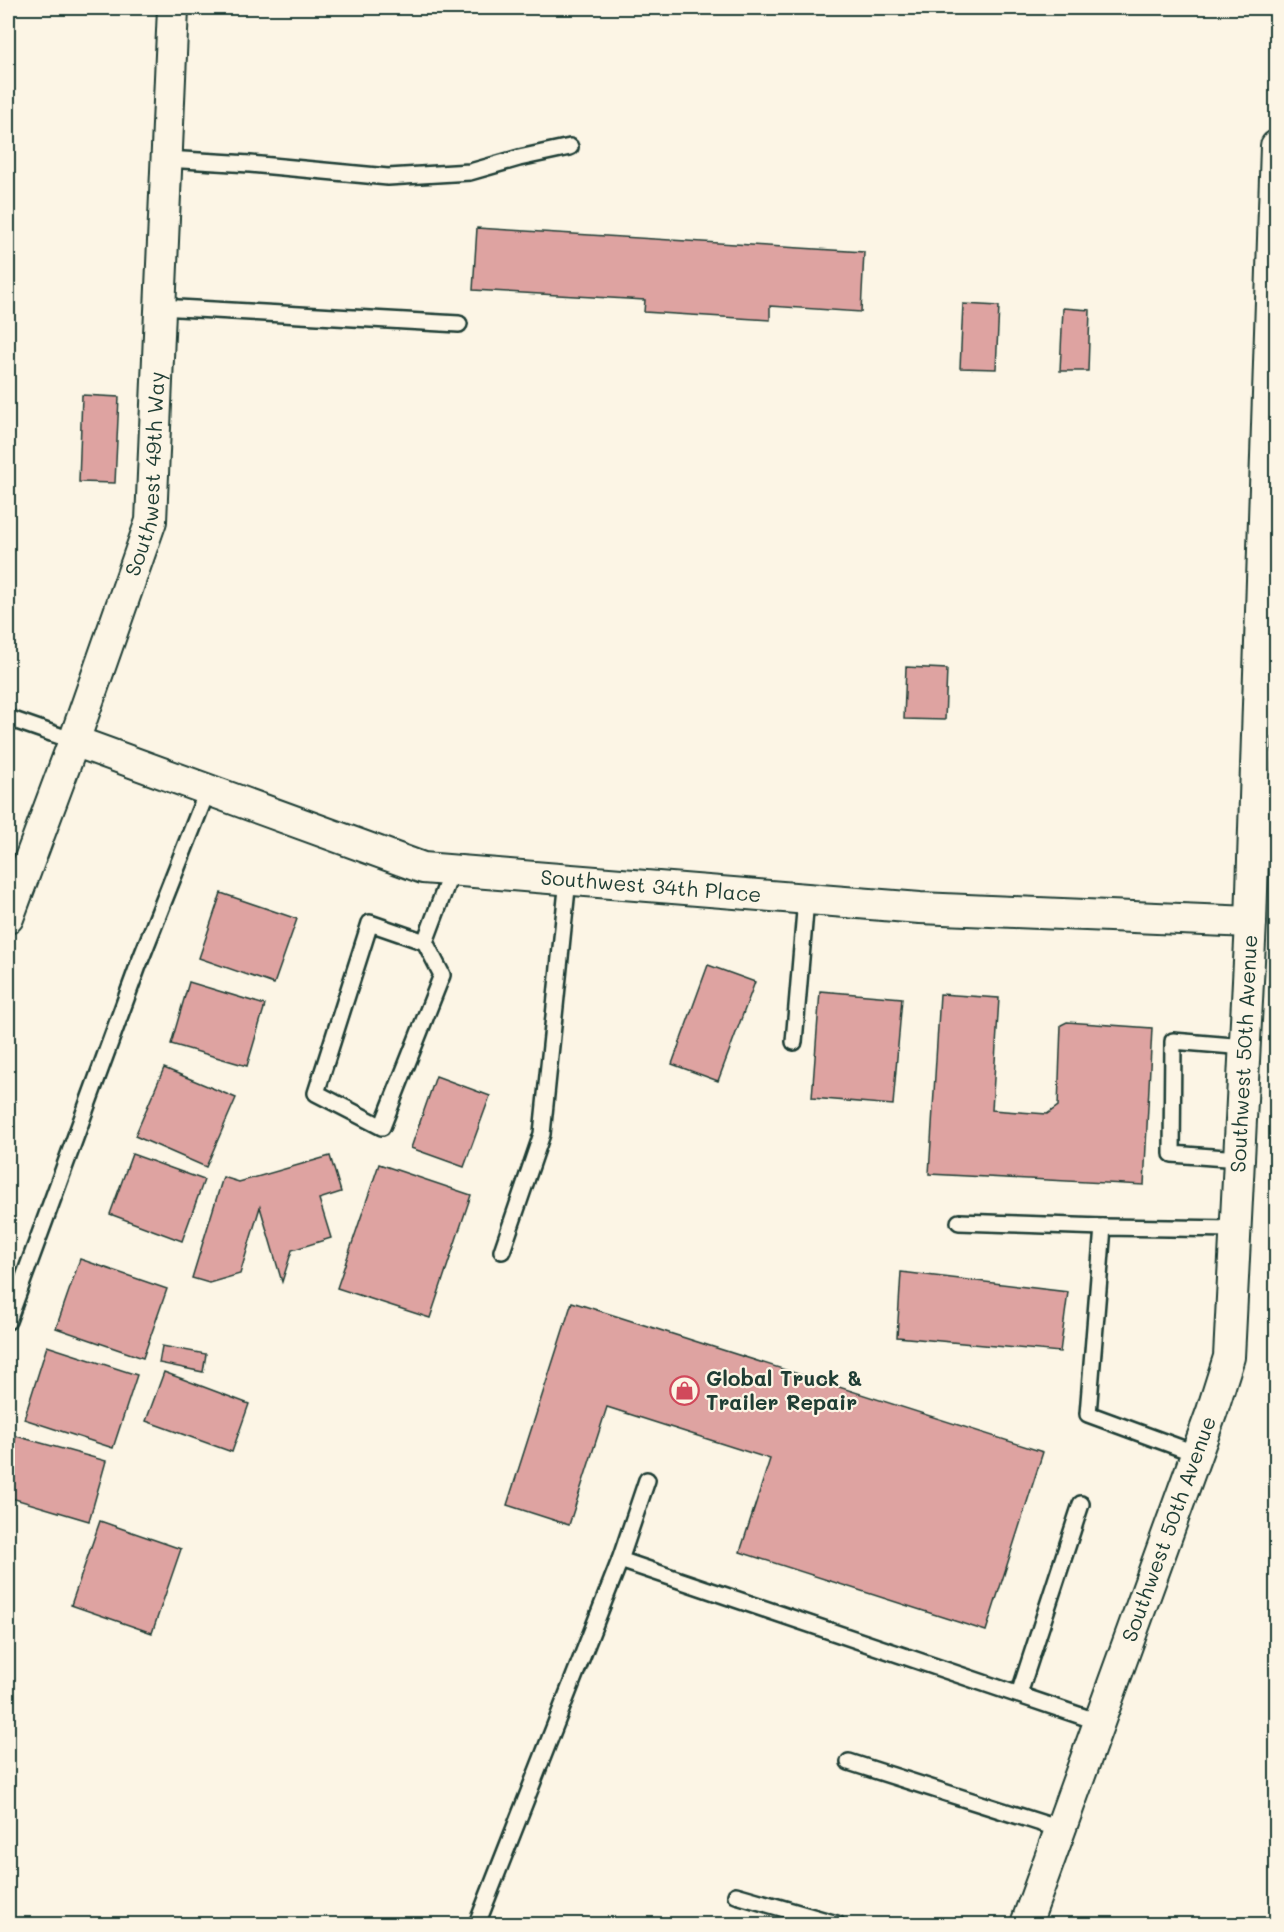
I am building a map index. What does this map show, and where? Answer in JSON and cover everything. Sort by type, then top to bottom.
[{"type":"street","name":"Southwest 49th Way","points":[[8,918],[74,741],[151,521],[173,8]]},
{"type":"street","name":"Southwest 50th Avenue","points":[[1026,1924],[1197,1454],[1229,1357],[1251,922],[1276,146]]},
{"type":"street","name":"Southwest 34th Place","points":[[74,741],[423,868],[920,908],[1251,922]]},
{"type":"lane","points":[[166,159],[250,164],[388,177],[470,172],[570,147]]},
{"type":"lane","points":[[160,307],[459,324]]},
{"type":"lane","points":[[8,718],[74,741]]},
{"type":"lane","points":[[8,1321],[138,966],[208,789]]},
{"type":"lane","points":[[425,942],[370,923],[316,1093],[382,1127],[442,975],[425,942],[452,870]]},
{"type":"lane","points":[[502,1251],[542,1134],[568,879]]},
{"type":"lane","points":[[794,1042],[806,899]]},
{"type":"lane","points":[[1239,1159],[1172,1154],[1173,1041],[1245,1047]]},
{"type":"lane","points":[[959,1222],[1236,1229]]},
{"type":"lane","points":[[1103,1227],[1088,1414],[1197,1454]]},
{"type":"lane","points":[[477,1924],[620,1560],[647,1480]]},
{"type":"lane","points":[[1019,1694],[1081,1504]]},
{"type":"lane","points":[[620,1560],[1099,1722]]},
{"type":"lane","points":[[849,1762],[1060,1829]]},
{"type":"lane","points":[[736,1894],[837,1924]]},
{"type":"building","points":[[477,228],[864,252],[861,312],[770,306],[770,320],[644,312],[645,300],[473,290]]},
{"type":"building","points":[[963,304],[999,306],[996,369],[960,368]]},
{"type":"building","points":[[1063,308],[1090,310],[1088,371],[1060,371]]},
{"type":"building","points":[[82,395],[119,397],[115,483],[79,482]]},
{"type":"building","points":[[906,667],[947,669],[945,720],[904,719]]},
{"type":"building","points":[[221,893],[297,919],[274,984],[199,958]]},
{"type":"building","points":[[708,965],[755,982],[718,1081],[672,1064]]},
{"type":"building","points":[[189,982],[265,1005],[247,1066],[171,1044]]},
{"type":"building","points":[[820,991],[902,998],[893,1105],[812,1098]]},
{"type":"building","points":[[940,994],[999,998],[992,1110],[1047,1114],[1058,1106],[1061,1025],[1067,1022],[1152,1028],[1144,1185],[929,1174]]},
{"type":"building","points":[[164,1068],[236,1098],[206,1167],[135,1136]]},
{"type":"building","points":[[436,1076],[490,1096],[464,1167],[411,1148]]},
{"type":"building","points":[[132,1154],[204,1180],[182,1241],[110,1214]]},
{"type":"building","points":[[330,1156],[341,1192],[319,1199],[331,1238],[292,1250],[282,1282],[260,1207],[240,1274],[209,1283],[192,1278],[223,1177],[239,1182]]},
{"type":"building","points":[[379,1164],[471,1195],[430,1318],[337,1288]]},
{"type":"building","points":[[80,1259],[167,1289],[143,1358],[56,1328]]},
{"type":"building","points":[[901,1272],[1068,1292],[1060,1352],[897,1337]]},
{"type":"building","points":[[572,1302],[1043,1452],[986,1631],[740,1552],[770,1459],[607,1407],[569,1525],[507,1505]]},
{"type":"building","points":[[47,1346],[137,1375],[113,1448],[24,1419]]},
{"type":"building","points":[[162,1346],[206,1354],[203,1372],[159,1363]]},
{"type":"building","points":[[164,1372],[249,1404],[232,1452],[146,1421]]},
{"type":"building","points":[[16,1436],[106,1461],[89,1521],[8,1497],[8,1465]]},
{"type":"building","points":[[100,1521],[181,1549],[152,1633],[71,1605]]},
{"type":"place","name":"Global Truck & Trailer Repair","points":[[685,1391]]}]
